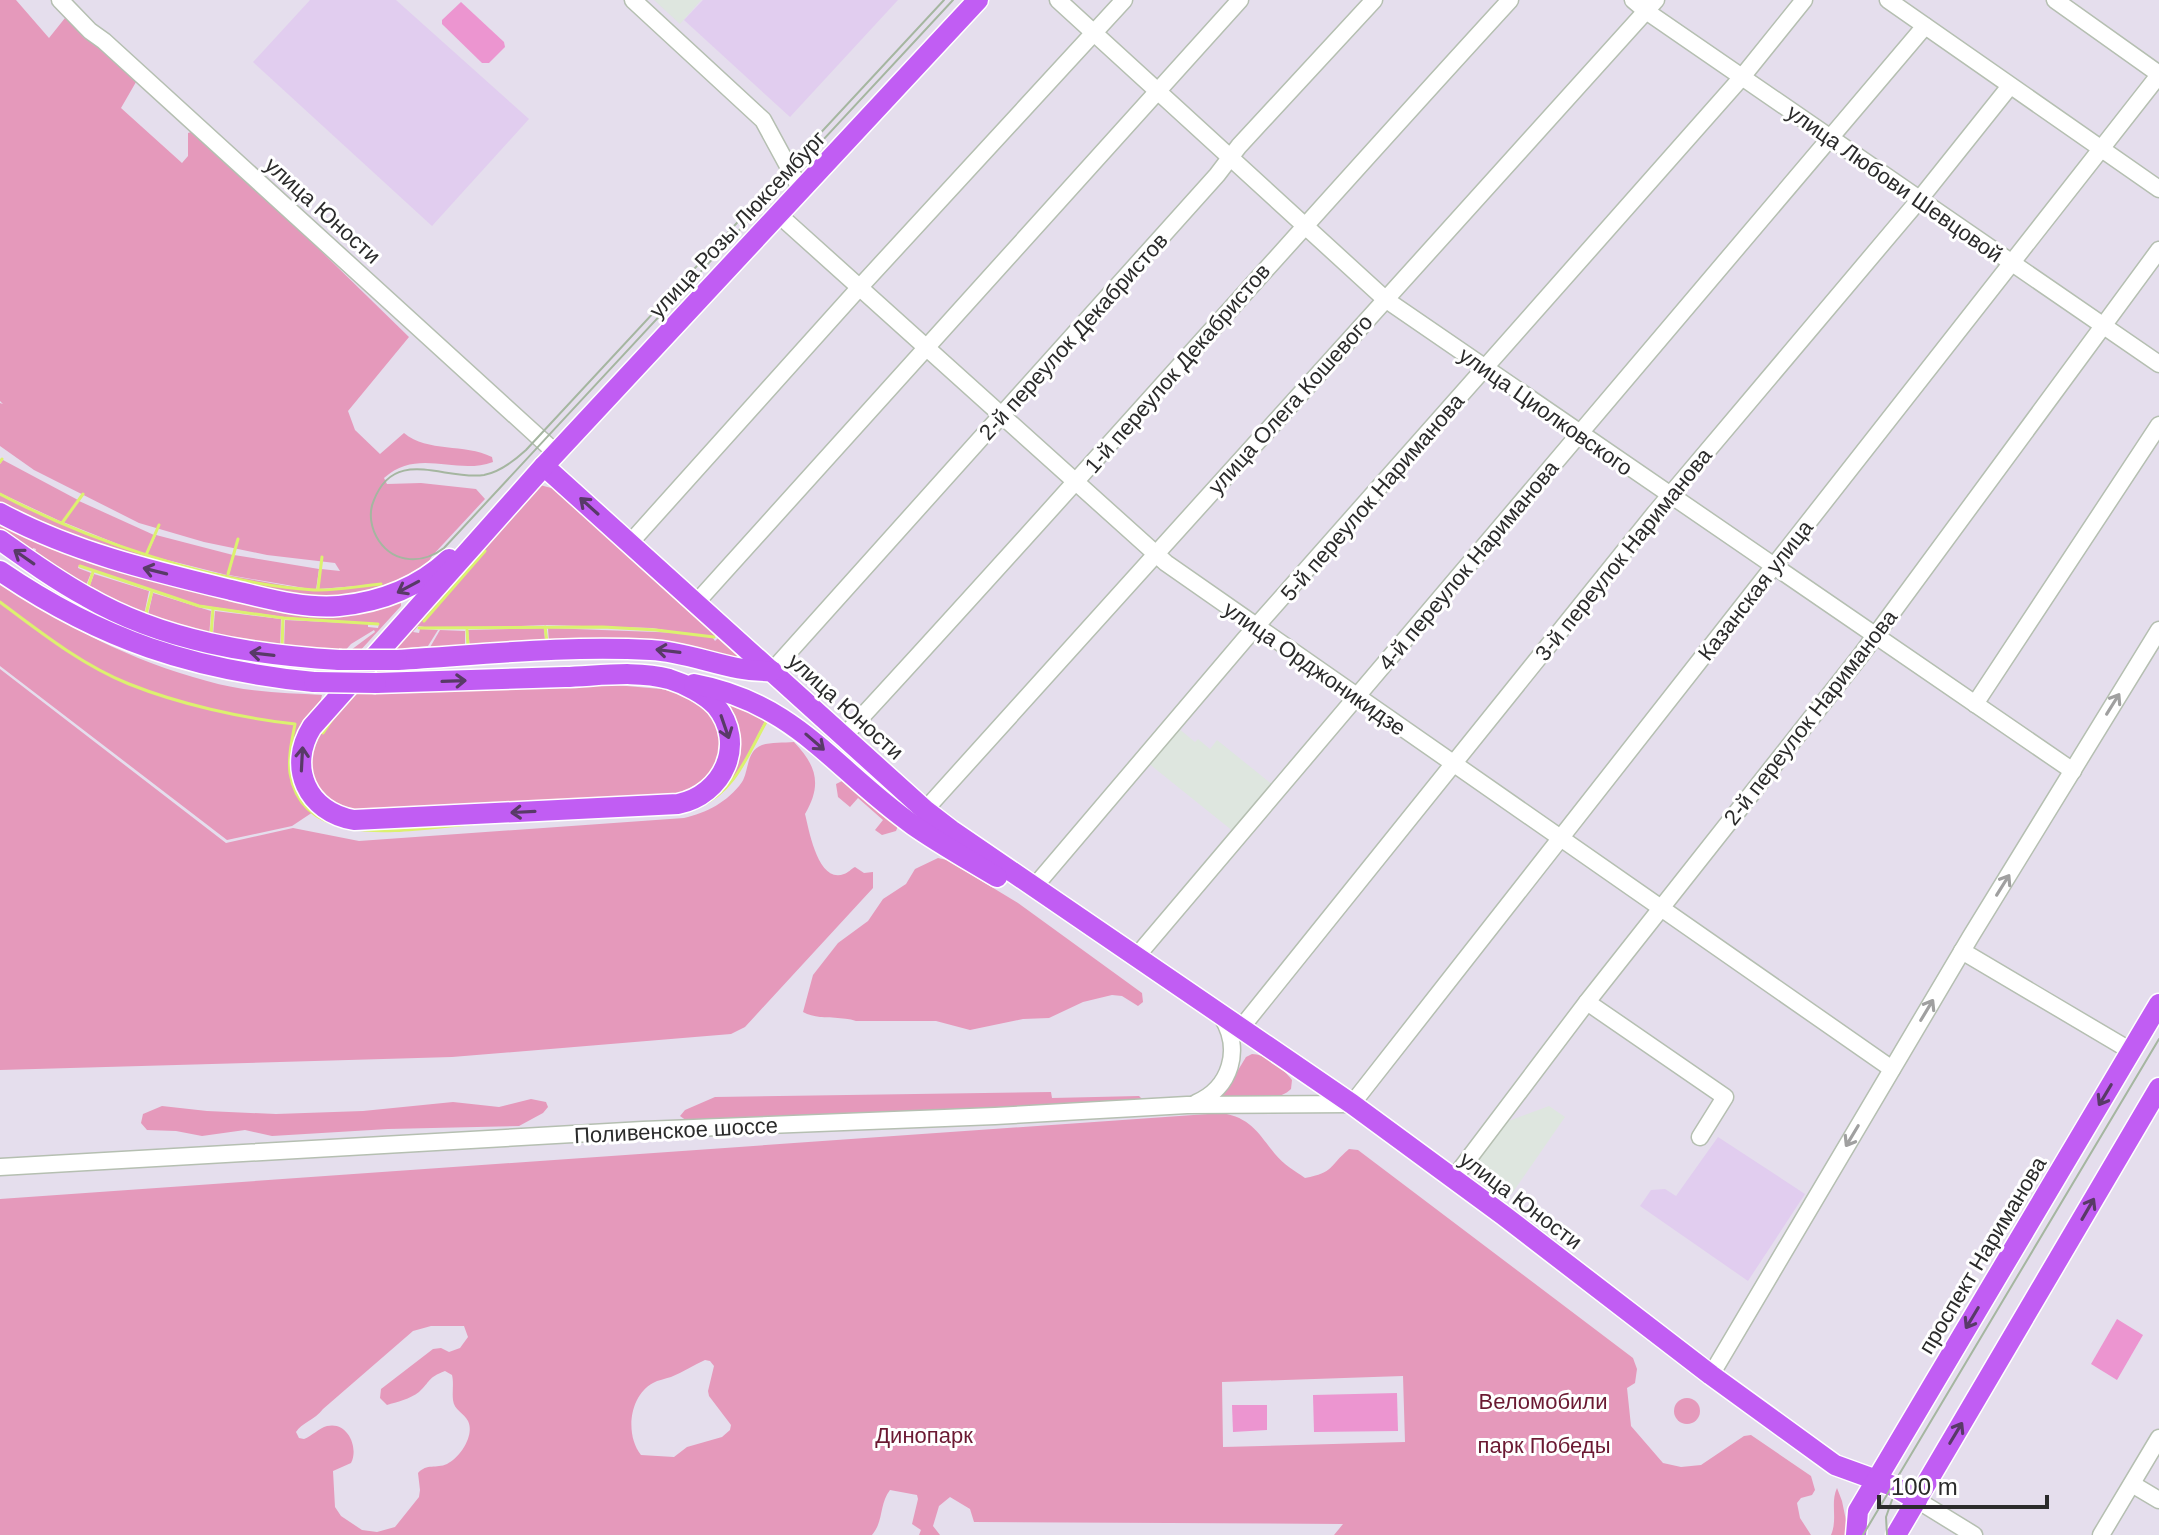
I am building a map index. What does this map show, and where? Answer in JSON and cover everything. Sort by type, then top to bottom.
[{"type":"main road","name":"улица Розы Люксембург","points":[[530,481],[978,0]]},
{"type":"main road","name":"улица Юности","points":[[550,459],[630,543],[925,810],[1352,1104],[1835,1465],[1917,1500]]},
{"type":"main road","points":[[0,513],[45,535],[137,567],[282,602],[338,606],[393,594],[440,568],[530,481]]},
{"type":"main road","points":[[530,481],[312,727],[300,756],[302,776],[310,795],[325,810],[354,820],[687,802],[703,795],[717,783],[726,767],[730,740],[726,723],[710,701],[668,679]]},
{"type":"main road","points":[[0,540],[88,599],[129,618],[256,654],[339,660],[397,660],[611,649],[654,650],[682,653],[750,672],[772,671]]},
{"type":"main road","name":"улица Юности","points":[[0,571],[94,627],[184,660],[254,676],[314,682],[376,683],[617,676],[668,679],[717,688],[783,718],[813,739],[913,824],[1026,895],[1136,957]]},
{"type":"main road","name":"проспект Нариманова","points":[[1856,1535],[1858,1511],[2159,1004]]},
{"type":"main road","points":[[1896,1535],[2159,1088]]},
{"type":"street","name":"улица Юности","points":[[60,0],[550,459]]},
{"type":"street","points":[[633,0],[763,120],[801,190]]},
{"type":"street","name":"улица Циолковского","points":[[1058,0],[1385,299],[2073,771]]},
{"type":"street","points":[[630,543],[1124,0]]},
{"type":"street","points":[[696,603],[1240,0]]},
{"type":"street","name":"2-й переулок Декабристов","points":[[772,671],[1374,0]]},
{"type":"street","name":"1-й переулок Декабристов","points":[[844,736],[1076,482],[1304,224],[1510,0]]},
{"type":"street","name":"5-й переулок Нариманова","points":[[1035,886],[1257,627],[1742,77],[1804,0]]},
{"type":"street","points":[[1888,0],[2159,189]]},
{"type":"street","points":[[2055,0],[2159,75]]},
{"type":"street","name":"улица Любови Шевцовой","points":[[1645,4],[1742,77],[2159,364]]},
{"type":"street","name":"улица Олега Кошевого","points":[[925,810],[1385,299],[1645,4]]},
{"type":"street","name":"4-й переулок Нариманова","points":[[1136,957],[1925,26]]},
{"type":"street","name":"Казанская улица","points":[[1352,1104],[2159,75]]},
{"type":"street","name":"3-й переулок Нариманова","points":[[1241,1028],[1669,496],[1919,200],[2010,86]]},
{"type":"street","name":"улица Орджоникидзе","points":[[779,215],[1156,554],[1356,697],[1892,1069]]},
{"type":"street","name":"2-й переулок Нариманова","points":[[1454,1178],[1587,1002],[1875,637],[2159,250]]},
{"type":"street","points":[[1975,704],[2159,425]]},
{"type":"street","points":[[1711,1375],[1962,951],[2159,630]]},
{"type":"street","points":[[1962,951],[2131,1051]]},
{"type":"street","points":[[1587,1002],[1725,1097],[1700,1137]]},
{"type":"street","points":[[1187,1105],[1210,1095],[1227,1075],[1233,1050],[1232,1037],[1220,1014]]},
{"type":"street","name":"Поливенское шоссе","points":[[0,1167],[627,1131],[1187,1105],[1352,1104]]},
{"type":"street","points":[[2101,1535],[2159,1438]]},
{"type":"street","points":[[2132,1484],[2159,1500]]},
{"type":"street","points":[[1917,1500],[1974,1535]]},
{"type":"shaded area","points":[[310,0],[396,0],[529,119],[432,226],[253,62]]},
{"type":"shaded area","points":[[654,0],[701,0],[680,24]]},
{"type":"shaded area","points":[[703,0],[898,0],[790,117],[684,20]]},
{"type":"shaded area","points":[[461,2],[504,42],[505,47],[489,63],[482,63],[442,24],[442,20]]},
{"type":"shaded area","points":[[1178,728],[1210,749],[1217,740],[1273,785],[1234,832],[1148,763]]},
{"type":"shaded area","points":[[1549,1106],[1565,1117],[1511,1195],[1470,1168],[1503,1123]]},
{"type":"shaded area","points":[[1718,1137],[1805,1194],[1748,1281],[1640,1206],[1651,1190],[1665,1189],[1676,1196]]},
{"type":"shaded area","points":[[2117,1319],[2143,1335],[2117,1380],[2091,1364]]},
{"type":"shaded area","points":[[1397,1393],[1398,1431],[1314,1432],[1313,1395]]},
{"type":"shaded area","points":[[1232,1405],[1267,1405],[1267,1430],[1233,1432]]},
{"type":"green space","points":[[0,0],[16,0],[49,38],[69,13],[136,82],[121,108],[182,163],[188,156],[188,133],[197,130],[409,337],[348,411],[355,430],[380,454],[404,433],[435,446],[481,453],[492,457],[493,462],[465,466],[410,464],[384,478],[387,484],[421,483],[476,489],[485,499],[426,566],[399,585],[324,600],[190,574],[192,569],[316,591],[382,584],[319,589],[321,569],[340,571],[335,563],[267,555],[204,542],[139,523],[34,470],[0,446],[0,403],[3,404],[0,401]]},
{"type":"green space","points":[[3,460],[78,500],[62,522],[0,493],[0,464]]},
{"type":"green space","points":[[540,485],[555,489],[717,634],[714,637],[703,636],[715,641],[720,636],[738,655],[735,658],[665,643],[549,643],[548,628],[682,633],[652,628],[547,625],[438,629],[418,626],[413,632],[419,633],[420,629],[438,630],[428,646],[408,648],[365,693],[615,685],[680,693],[701,702],[722,731],[716,771],[683,796],[350,814],[313,790],[307,747]]},
{"type":"green space","points":[[0,495],[92,536],[188,569],[187,573],[127,558],[0,506]]},
{"type":"green space","points":[[79,501],[154,535],[145,555],[63,522]]},
{"type":"green space","points":[[0,521],[211,592],[398,600],[401,606],[358,653],[347,653],[374,630],[351,644],[343,653],[284,650],[285,620],[368,624],[368,627],[378,628],[379,624],[283,617],[199,605],[79,565],[78,568],[91,573],[85,588],[34,556],[36,549],[33,548],[31,554],[0,532]]},
{"type":"green space","points":[[156,535],[233,555],[227,575],[147,555]]},
{"type":"green space","points":[[234,555],[319,569],[316,590],[229,575]]},
{"type":"green space","points":[[94,574],[149,591],[144,615],[89,588]]},
{"type":"green space","points":[[0,579],[73,627],[179,673],[235,688],[322,695],[297,747],[297,775],[301,788],[317,810],[343,823],[387,824],[686,805],[710,794],[727,776],[733,764],[737,739],[734,725],[720,697],[749,706],[765,716],[765,721],[743,763],[726,786],[715,796],[686,809],[367,829],[334,824],[313,812],[292,826],[227,840],[0,666]]},
{"type":"green space","points":[[153,593],[211,611],[209,637],[148,615]]},
{"type":"green space","points":[[215,611],[281,619],[280,650],[213,635]]},
{"type":"green space","points":[[544,628],[545,640],[470,648],[468,630]]},
{"type":"green space","points":[[440,630],[465,631],[465,649],[429,649]]},
{"type":"green space","points":[[0,669],[226,843],[293,828],[359,841],[684,818],[708,810],[730,795],[742,782],[750,756],[757,748],[769,743],[794,742],[808,759],[814,776],[814,794],[805,814],[821,864],[835,875],[855,867],[864,873],[873,872],[873,888],[745,1027],[731,1034],[452,1057],[0,1070]]},
{"type":"green space","points":[[846,779],[898,826],[896,831],[882,835],[875,830],[883,820],[858,798],[850,807],[838,797],[836,784]]},
{"type":"green space","points":[[938,858],[947,860],[1018,903],[1142,993],[1143,1002],[1138,1006],[1122,996],[1112,995],[1083,1002],[1049,1018],[1023,1019],[970,1030],[936,1021],[856,1021],[803,1012],[813,975],[838,943],[868,921],[883,899],[906,884],[915,869]]},
{"type":"green space","points":[[1252,1054],[1263,1056],[1279,1066],[1292,1080],[1291,1089],[1267,1099],[1220,1100],[1246,1057]]},
{"type":"green space","points":[[1051,1092],[1052,1098],[1139,1096],[1143,1100],[687,1121],[680,1116],[685,1110],[715,1097]]},
{"type":"green space","points":[[531,1099],[546,1102],[548,1107],[519,1126],[272,1136],[245,1130],[202,1136],[147,1130],[141,1123],[143,1114],[162,1106],[276,1114],[363,1111],[453,1102],[499,1107]]},
{"type":"green space","points":[[1222,1113],[1247,1123],[1282,1161],[1305,1178],[1327,1171],[1349,1149],[1358,1150],[1633,1358],[1637,1369],[1635,1383],[1627,1388],[1631,1426],[1663,1463],[1681,1467],[1701,1465],[1744,1436],[1751,1435],[1811,1476],[1815,1490],[1797,1503],[1800,1518],[1811,1535],[1334,1535],[1343,1524],[974,1522],[970,1509],[950,1497],[939,1506],[933,1526],[940,1535],[919,1535],[921,1530],[912,1524],[917,1495],[890,1490],[872,1535],[0,1535],[0,1199]],"holes":[[[431,1326],[464,1326],[468,1337],[460,1348],[449,1352],[441,1348],[433,1349],[381,1389],[380,1398],[387,1405],[408,1398],[445,1371],[452,1375],[454,1403],[468,1421],[470,1433],[465,1446],[452,1461],[418,1473],[419,1497],[395,1527],[377,1532],[362,1530],[341,1516],[335,1507],[333,1471],[351,1463],[354,1450],[350,1437],[334,1426],[324,1427],[304,1439],[299,1438],[296,1432],[413,1331]],[[705,1360],[714,1366],[709,1396],[731,1425],[730,1430],[722,1437],[687,1447],[674,1457],[641,1455],[631,1427],[634,1406],[639,1397],[653,1383]],[[1403,1376],[1405,1442],[1223,1447],[1222,1382]]]},
{"type":"green space","points":[[1687,1398],[1696,1402],[1700,1411],[1696,1420],[1687,1424],[1678,1420],[1674,1411],[1678,1402]]},
{"type":"green space","points":[[1837,1488],[1842,1501],[1849,1535],[1831,1535]]},
{"type":"waterway","points":[[0,494],[112,543],[235,579],[314,590],[381,584]]},
{"type":"waterway","points":[[62,523],[83,494]]},
{"type":"waterway","points":[[146,555],[159,525]]},
{"type":"waterway","points":[[228,574],[238,539]]},
{"type":"waterway","points":[[424,621],[485,551]]},
{"type":"waterway","points":[[318,589],[322,557]]},
{"type":"waterway","points":[[80,566],[199,606],[283,618],[378,624]]},
{"type":"waterway","points":[[88,587],[93,572]]},
{"type":"waterway","points":[[146,614],[152,591]]},
{"type":"waterway","points":[[0,602],[78,658],[129,684],[210,709],[295,724],[290,773],[299,799],[316,816],[339,826],[365,830],[393,831],[472,824]]},
{"type":"waterway","points":[[211,636],[213,609]]},
{"type":"waterway","points":[[282,648],[283,618]]},
{"type":"waterway","points":[[545,627],[547,642]]},
{"type":"waterway","points":[[419,628],[603,627],[714,637]]},
{"type":"waterway","points":[[467,630],[468,646]]},
{"type":"waterway","points":[[323,733],[333,718]]},
{"type":"waterway","points":[[698,807],[722,792],[731,782],[766,722]]},
{"type":"tram line","points":[[944,0],[512,462],[484,475],[408,470],[395,474],[383,484],[372,505],[371,521],[386,549],[401,558],[418,559],[444,548],[953,0]]},
{"type":"tram line","points":[[1863,1535],[2159,1039]]},
{"type":"tram line","points":[[1887,1535],[1886,1517],[1892,1500]]},
{"type":"park label","name":"Веломобили","points":[[1543,1401]]},
{"type":"park label","name":"Динопарк","points":[[924,1435]]},
{"type":"park label","name":"парк Победы","points":[[1544,1445]]}]
